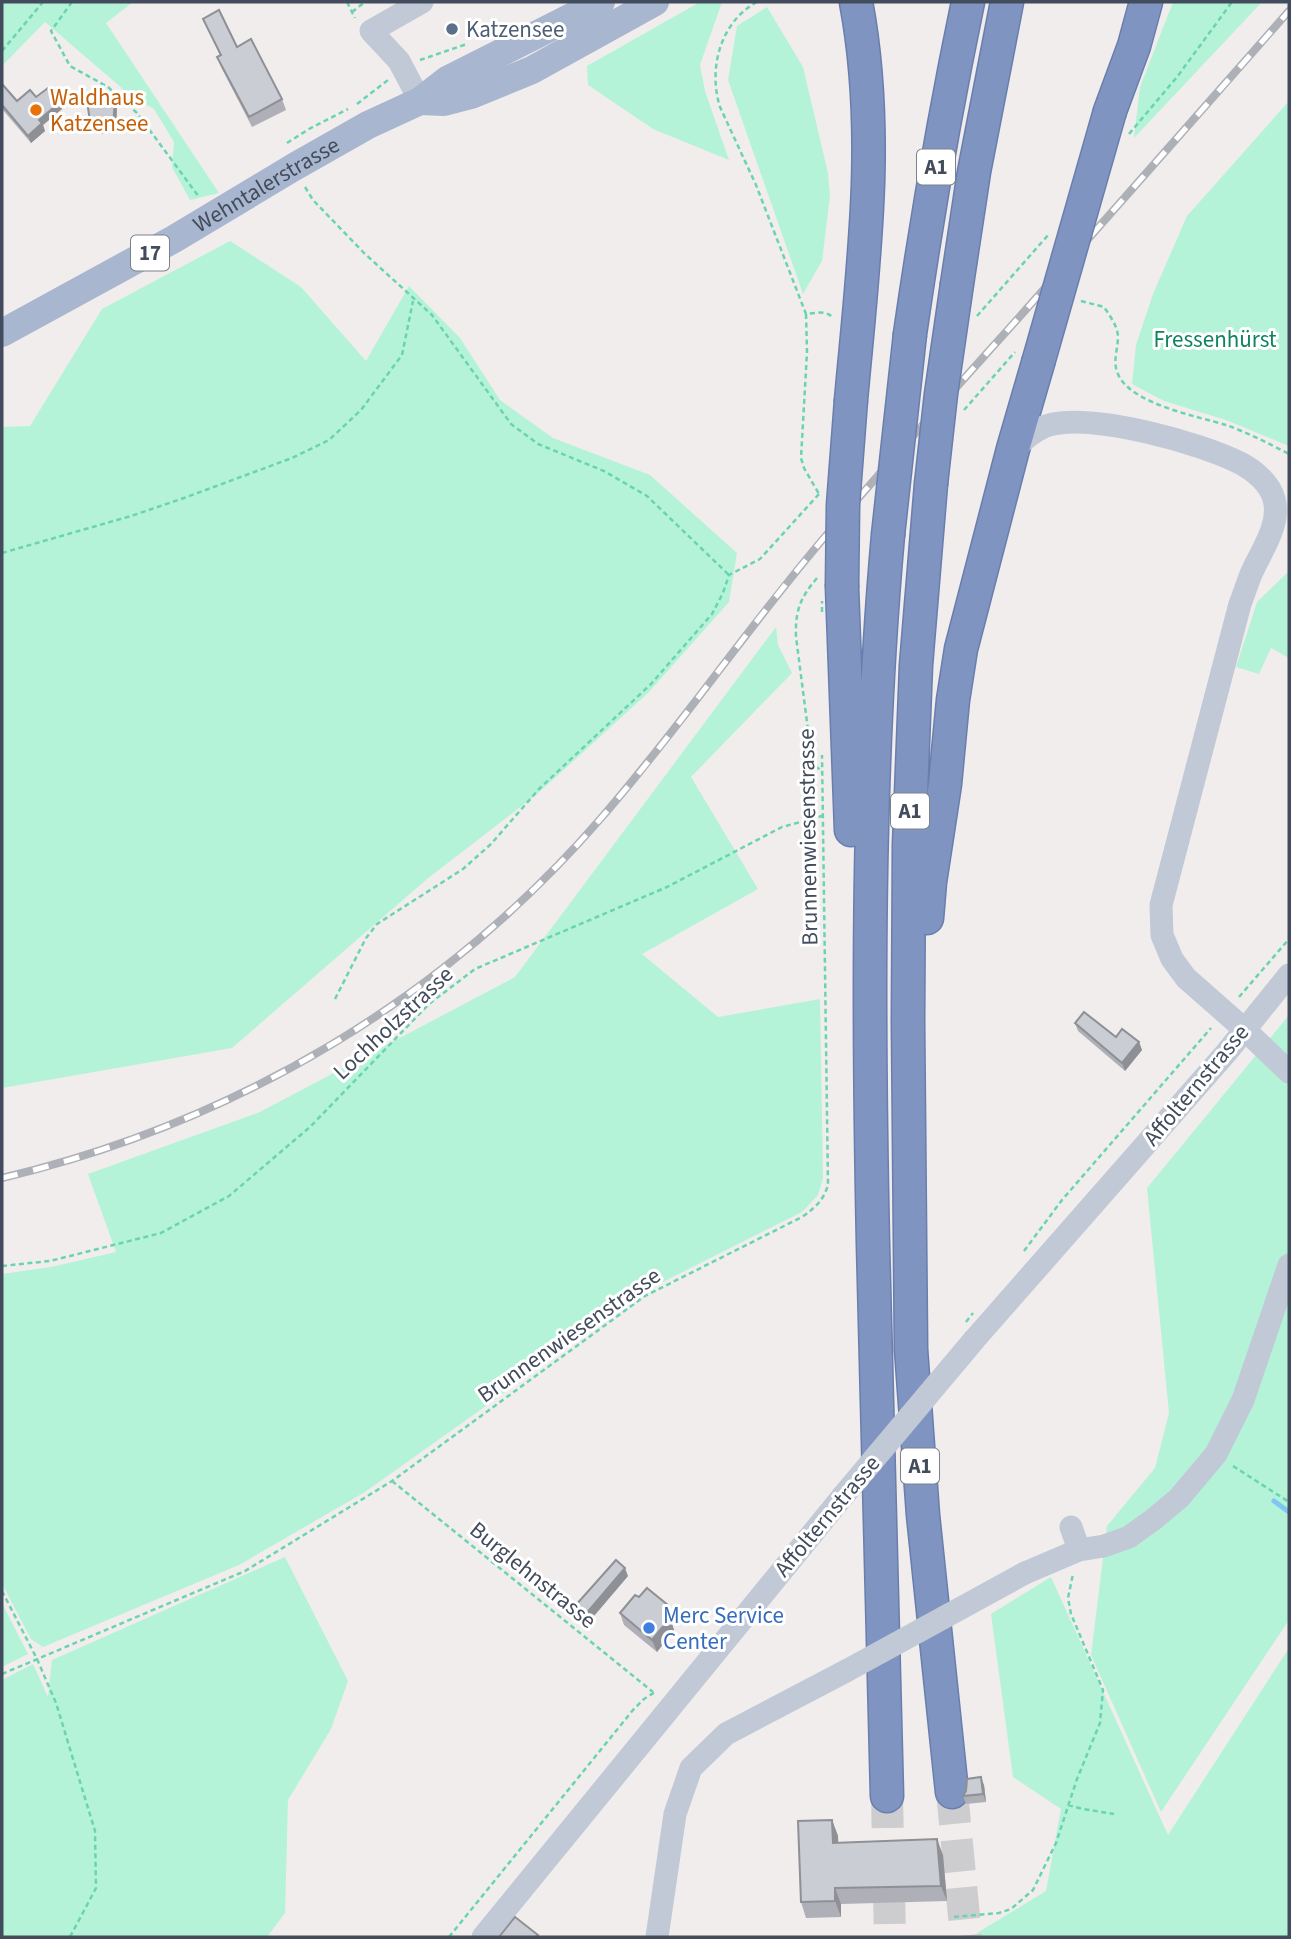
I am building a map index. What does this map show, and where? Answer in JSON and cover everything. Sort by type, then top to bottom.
[{"type":"highway","points":[[856,2],[866,72],[869,141],[866,231],[843,505],[842,587],[852,834],[869,940]]},
{"type":"highway","name":"A1","points":[[887,1796],[869,940],[873,753],[888,535],[910,334],[930,199],[968,2]]},
{"type":"highway","name":"A1","points":[[952,1792],[923,1515],[911,1349],[908,1007],[911,754],[922,574],[931,484],[974,172],[1007,2]]},
{"type":"highway","points":[[909,1139],[920,1074],[922,982],[930,882],[961,649],[1013,449],[1110,111],[1134,46],[1146,2]]},
{"type":"main road","name":"Wehntalerstrasse","points":[[2,333],[137,261],[368,125],[420,101],[447,80],[601,2]]},
{"type":"main road","name":"Wehntalerstrasse","points":[[420,101],[444,102],[471,95],[532,70],[655,2]]},
{"type":"street","points":[[420,101],[400,62],[371,31],[422,2]]},
{"type":"street","points":[[1013,449],[1047,426],[1078,422],[1106,425],[1175,440],[1216,453],[1244,465],[1262,478],[1273,495],[1275,521],[1240,604],[1161,905],[1162,935],[1172,959],[1186,978],[1289,1072]]},
{"type":"street","name":"Affolternstrasse","points":[[483,1937],[843,1496],[974,1340],[1226,1053],[1289,975]]},
{"type":"street","points":[[657,1937],[676,1814],[691,1768],[726,1734],[1026,1573],[1079,1550],[1104,1546],[1129,1537],[1179,1498],[1216,1454],[1243,1400],[1289,1265]]},
{"type":"street","points":[[1071,1527],[1079,1550]]},
{"type":"path","points":[[2,51],[43,2]]},
{"type":"path","points":[[72,2],[51,31],[70,66],[108,87],[137,113],[212,218]]},
{"type":"path","points":[[347,2],[358,25]]},
{"type":"path","points":[[352,12],[365,2]]},
{"type":"path","points":[[335,999],[366,938],[377,924],[463,869],[491,844],[539,789],[651,684],[712,614],[729,575],[760,559],[819,494],[801,458],[807,352],[806,314],[756,185],[716,94],[717,58],[727,31],[746,8],[757,2]]},
{"type":"path","points":[[1126,138],[1177,77],[1232,2]]},
{"type":"path","points":[[294,167],[313,201],[363,253],[432,315],[511,424],[538,444],[604,471],[647,496],[729,575]]},
{"type":"path","points":[[974,319],[1056,226]]},
{"type":"path","points":[[2,553],[184,498],[329,440],[361,410],[402,355],[413,299]]},
{"type":"path","points":[[1076,300],[1104,307],[1114,322],[1118,337],[1114,361],[1119,376],[1132,391],[1182,412],[1228,426],[1289,454]]},
{"type":"path","points":[[806,314],[821,312],[830,315],[836,323]]},
{"type":"path","name":"Brunnenwiesenstrasse","points":[[2,1674],[244,1571],[392,1481],[645,1296],[816,1208],[828,1185],[822,746]]},
{"type":"path","name":"Lochholzstrasse","points":[[2,1266],[50,1261],[161,1233],[229,1195],[310,1126],[429,1004],[475,969],[667,887],[782,827],[823,816]]},
{"type":"path","points":[[1021,1255],[1051,1213],[1289,939]]},
{"type":"path","points":[[1216,1454],[1289,1502]]},
{"type":"path","name":"Burglehnstrasse","points":[[392,1481],[654,1693]]},
{"type":"path","points":[[954,1917],[999,1913],[1011,1909],[1033,1890],[1056,1843],[1077,1779],[1101,1723],[1103,1690],[1071,1614],[1068,1598],[1079,1550]]},
{"type":"path","points":[[2,1591],[56,1703],[95,1831],[96,1888],[70,1937]]},
{"type":"path","points":[[449,1937],[633,1710],[662,1687]]},
{"type":"path","points":[[1068,1805],[1114,1814]]},
{"type":"green space","points":[[2,2],[133,2],[106,23],[219,193],[190,200],[172,167],[174,142],[154,109],[131,96],[45,22],[2,66]]},
{"type":"green space","points":[[700,2],[722,2],[700,65],[705,91],[729,160],[653,129],[588,85],[587,66]]},
{"type":"green space","points":[[1173,2],[1262,2],[1134,138],[1140,87]]},
{"type":"green space","points":[[767,7],[803,67],[828,173],[830,196],[822,261],[803,294],[728,80],[737,26]]},
{"type":"green space","name":"Fressenhürst","points":[[1289,101],[1289,446],[1226,420],[1164,401],[1132,384],[1136,345],[1153,294],[1187,216]]},
{"type":"green space","points":[[230,241],[301,287],[366,361],[409,286],[460,338],[500,400],[553,438],[650,475],[737,553],[729,602],[648,693],[536,795],[427,879],[232,1048],[2,1088],[2,427],[30,426],[102,309]]},
{"type":"green space","points":[[1289,571],[1289,658],[1271,648],[1259,674],[1236,667],[1257,602]]},
{"type":"green space","points":[[776,627],[778,645],[792,673],[691,777],[758,889],[642,954],[718,1017],[820,999],[823,1179],[818,1195],[802,1212],[633,1297],[365,1492],[239,1565],[43,1647],[31,1639],[2,1584],[2,1274],[51,1267],[116,1252],[88,1174],[260,1112],[515,977]]},
{"type":"green space","points":[[1289,1015],[1289,1620],[1161,1812],[1091,1655],[1107,1526],[1155,1468],[1169,1413],[1147,1188]]},
{"type":"green space","points":[[285,1557],[348,1681],[331,1729],[288,1800],[285,1913],[267,1937],[2,1937],[2,1680],[33,1664],[48,1697],[52,1660]]},
{"type":"green space","points":[[1051,1577],[1168,1835],[1289,1648],[1289,1937],[977,1937],[977,1933],[1046,1891],[1061,1809],[1013,1777],[991,1614]]},
{"type":"green space","points":[[2,1603],[28,1654],[2,1667]]},
{"type":"building","points":[[219,10],[237,47],[251,39],[282,99],[249,117],[217,57],[221,55],[203,19]]},
{"type":"building","points":[[2,84],[17,101],[30,90],[36,97],[48,88],[60,102],[39,120],[42,123],[28,136],[2,105]]},
{"type":"building","points":[[93,98],[115,100],[113,126],[100,127],[90,121],[88,108]]},
{"type":"building","points":[[1084,1012],[1116,1037],[1122,1029],[1139,1042],[1122,1063],[1075,1023]]},
{"type":"building","points":[[616,1560],[625,1568],[585,1615],[575,1606]]},
{"type":"building","name":"Merc Service Center","points":[[647,1588],[669,1606],[663,1613],[670,1618],[652,1640],[620,1613],[635,1595],[639,1597]]},
{"type":"building","points":[[981,1777],[983,1794],[963,1796],[967,1779]]},
{"type":"building","points":[[832,1820],[833,1843],[937,1839],[941,1886],[835,1888],[835,1901],[801,1902],[798,1821]]},
{"type":"building","points":[[515,1917],[538,1935],[499,1937]]},
{"type":"waterway","points":[[1274,1501],[1289,1512]]},
{"type":"tunnel","points":[[952,1792],[966,1937]]},
{"type":"tunnel","points":[[887,1796],[890,1937]]},
{"type":"railway","points":[[2,1178],[88,1154],[172,1124],[253,1088],[330,1045],[405,997],[475,942],[541,883],[602,817],[660,747],[771,602],[829,532],[1289,11]]},
{"type":"place","name":"Katzensee","points":[[452,29]]},
{"type":"place","name":"Waldhaus Katzensee","points":[[36,110]]},
{"type":"place","name":"Merc Service Center","points":[[649,1628]]}]
